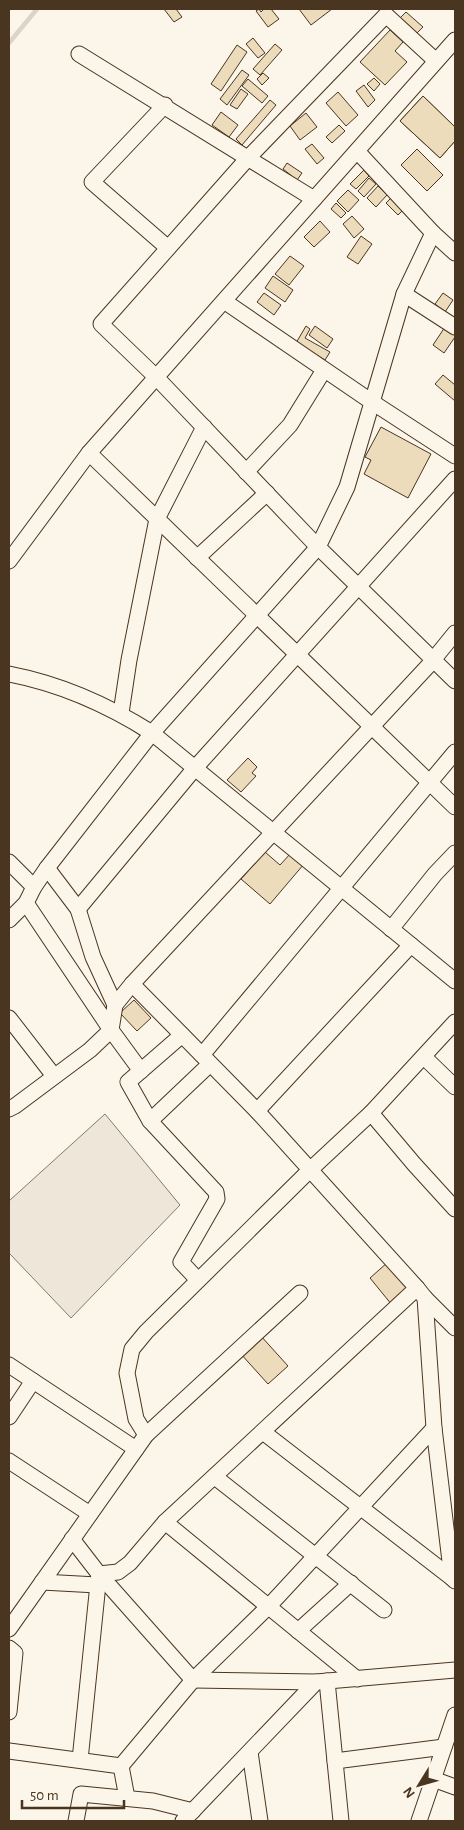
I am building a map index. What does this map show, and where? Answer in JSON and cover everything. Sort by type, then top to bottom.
[{"type":"street","points":[[436,62],[386,15],[248,158],[101,324],[156,377],[318,547],[455,681]]},
{"type":"street","points":[[9,561],[89,453],[455,40]]},
{"type":"street","points":[[79,54],[165,105],[314,199]]},
{"type":"street","points":[[165,105],[92,182],[168,248]]},
{"type":"street","points":[[357,151],[433,233],[455,253]]},
{"type":"street","points":[[9,920],[26,903],[47,868],[152,733],[318,547],[347,487],[404,294],[433,233]]},
{"type":"street","points":[[404,294],[455,328]]},
{"type":"street","points":[[224,301],[324,370],[455,456]]},
{"type":"street","points":[[246,472],[290,425],[324,370]]},
{"type":"street","points":[[121,713],[129,660],[157,519],[204,427]]},
{"type":"street","points":[[89,453],[455,807]]},
{"type":"street","points":[[78,910],[195,768],[455,479]]},
{"type":"street","points":[[197,558],[267,493]]},
{"type":"street","points":[[9,1109],[90,1050],[111,1030],[115,1005],[132,984],[434,659],[455,633]]},
{"type":"street","points":[[9,674],[26,677],[80,694],[121,713],[152,733],[410,945],[455,979]]},
{"type":"street","points":[[150,1121],[206,1059],[342,888],[455,752]]},
{"type":"street","points":[[392,929],[435,874],[455,853]]},
{"type":"street","points":[[9,862],[34,887]]},
{"type":"street","points":[[47,868],[78,910],[93,957],[115,1005]]},
{"type":"street","points":[[26,903],[111,1030],[141,1071]]},
{"type":"street","points":[[257,1111],[410,945]]},
{"type":"street","points":[[132,984],[257,1111],[421,1293],[455,1328]]},
{"type":"street","points":[[9,1018],[54,1076]]},
{"type":"street","points":[[146,1434],[136,1419],[129,1390],[127,1373],[132,1349],[146,1332],[198,1280],[371,1113],[455,1022]]},
{"type":"street","points":[[182,1035],[128,1082],[150,1121],[216,1192],[218,1199],[182,1262],[198,1280]]},
{"type":"street","points":[[424,1057],[455,1087]]},
{"type":"street","points":[[371,1113],[455,1209]]},
{"type":"street","points":[[9,1629],[146,1434],[300,1293]]},
{"type":"street","points":[[421,1293],[434,1428],[454,1580]]},
{"type":"street","points":[[42,1582],[98,1580],[118,1572],[130,1563],[165,1522],[263,1432],[421,1293]]},
{"type":"street","points":[[9,1365],[136,1449]]},
{"type":"street","points":[[9,1417],[33,1381]]},
{"type":"street","points":[[121,1766],[194,1680],[269,1606],[434,1428]]},
{"type":"street","points":[[263,1432],[454,1580]]},
{"type":"street","points":[[9,1461],[90,1514]]},
{"type":"street","points":[[215,1477],[384,1610]]},
{"type":"street","points":[[165,1522],[357,1679]]},
{"type":"street","points":[[72,1539],[98,1580],[194,1680],[321,1682],[455,1670]]},
{"type":"street","points":[[80,1760],[98,1580]]},
{"type":"street","points":[[298,1631],[351,1583]]},
{"type":"street","points":[[9,1648],[15,1652],[9,1712]]},
{"type":"street","points":[[76,1821],[81,1794],[153,1801],[188,1816],[321,1682]]},
{"type":"street","points":[[321,1682],[335,1761],[341,1821]]},
{"type":"street","points":[[419,1821],[455,1715]]},
{"type":"street","points":[[335,1761],[444,1747]]},
{"type":"street","points":[[9,1751],[121,1766]]},
{"type":"street","points":[[250,1752],[260,1821]]},
{"type":"street","points":[[121,1766],[127,1798]]},
{"type":"street","points":[[433,1779],[455,1787]]},
{"type":"shaded area","points":[[105,1114],[180,1205],[71,1318],[9,1253],[9,1201]]},
{"type":"building","points":[[164,9],[176,9],[182,17],[174,22]]},
{"type":"building","points":[[259,9],[261,12],[264,9],[271,9],[279,19],[268,27],[256,11]]},
{"type":"building","points":[[299,9],[332,9],[311,25]]},
{"type":"building","points":[[406,12],[423,27],[417,33],[400,18]]},
{"type":"building","points":[[390,30],[403,42],[395,51],[407,62],[385,85],[360,62]]},
{"type":"building","points":[[253,38],[265,53],[258,58],[246,44]]},
{"type":"building","points":[[275,44],[282,50],[260,75],[253,69]]},
{"type":"building","points":[[237,45],[247,52],[221,91],[211,84]]},
{"type":"building","points":[[242,70],[249,75],[227,105],[220,99]]},
{"type":"building","points":[[263,73],[269,78],[262,85],[257,79]]},
{"type":"building","points":[[374,78],[380,84],[374,91],[367,84]]},
{"type":"building","points":[[248,79],[268,96],[262,103],[242,86]]},
{"type":"building","points":[[364,85],[375,100],[368,107],[356,91]]},
{"type":"building","points":[[241,89],[248,94],[237,109],[230,105]]},
{"type":"building","points":[[338,92],[358,115],[346,126],[326,103]]},
{"type":"building","points":[[423,96],[455,127],[455,141],[440,158],[400,121]]},
{"type":"building","points":[[423,96],[455,127],[455,141],[440,158],[400,121]]},
{"type":"building","points":[[270,100],[276,105],[242,145],[236,139]]},
{"type":"building","points":[[221,112],[238,125],[229,137],[212,125]]},
{"type":"building","points":[[306,113],[317,127],[300,140],[290,126]]},
{"type":"building","points":[[339,125],[345,131],[332,143],[326,137]]},
{"type":"building","points":[[312,144],[324,158],[317,164],[305,149]]},
{"type":"building","points":[[417,149],[443,175],[427,191],[401,165]]},
{"type":"building","points":[[287,163],[302,173],[297,180],[283,169]]},
{"type":"building","points":[[364,170],[369,176],[356,189],[350,184]]},
{"type":"building","points":[[369,178],[376,184],[364,197],[358,191]]},
{"type":"building","points":[[378,186],[387,195],[376,207],[367,198]]},
{"type":"building","points":[[348,190],[359,200],[348,212],[337,201]]},
{"type":"building","points":[[391,198],[403,210],[398,215],[386,203]]},
{"type":"building","points":[[336,203],[346,213],[341,218],[331,209]]},
{"type":"building","points":[[352,216],[364,229],[354,238],[343,224]]},
{"type":"building","points":[[320,221],[330,232],[314,247],[304,237]]},
{"type":"building","points":[[361,236],[372,244],[358,264],[347,257]]},
{"type":"building","points":[[290,256],[304,266],[289,285],[275,274]]},
{"type":"building","points":[[273,276],[293,290],[285,302],[265,288]]},
{"type":"building","points":[[264,293],[281,305],[274,315],[257,302]]},
{"type":"building","points":[[443,293],[453,300],[445,312],[435,304]]},
{"type":"building","points":[[447,324],[455,330],[455,337],[444,353],[433,345]]},
{"type":"building","points":[[306,326],[310,329],[305,338],[330,352],[325,360],[296,343]]},
{"type":"building","points":[[315,326],[333,339],[327,348],[309,335]]},
{"type":"building","points":[[443,375],[455,385],[455,401],[435,384]]},
{"type":"building","points":[[381,427],[431,454],[408,498],[364,474],[371,460],[365,457]]},
{"type":"building","points":[[248,758],[257,767],[252,773],[256,776],[241,792],[227,780]]},
{"type":"building","points":[[265,852],[280,865],[291,853],[304,864],[270,904],[241,879]]},
{"type":"building","points":[[134,1000],[151,1018],[137,1031],[120,1013]]},
{"type":"building","points":[[388,1262],[410,1289],[392,1305],[370,1278]]},
{"type":"building","points":[[260,1335],[288,1366],[268,1384],[240,1353]]},
{"type":"waterway","points":[[9,43],[37,9]]}]
